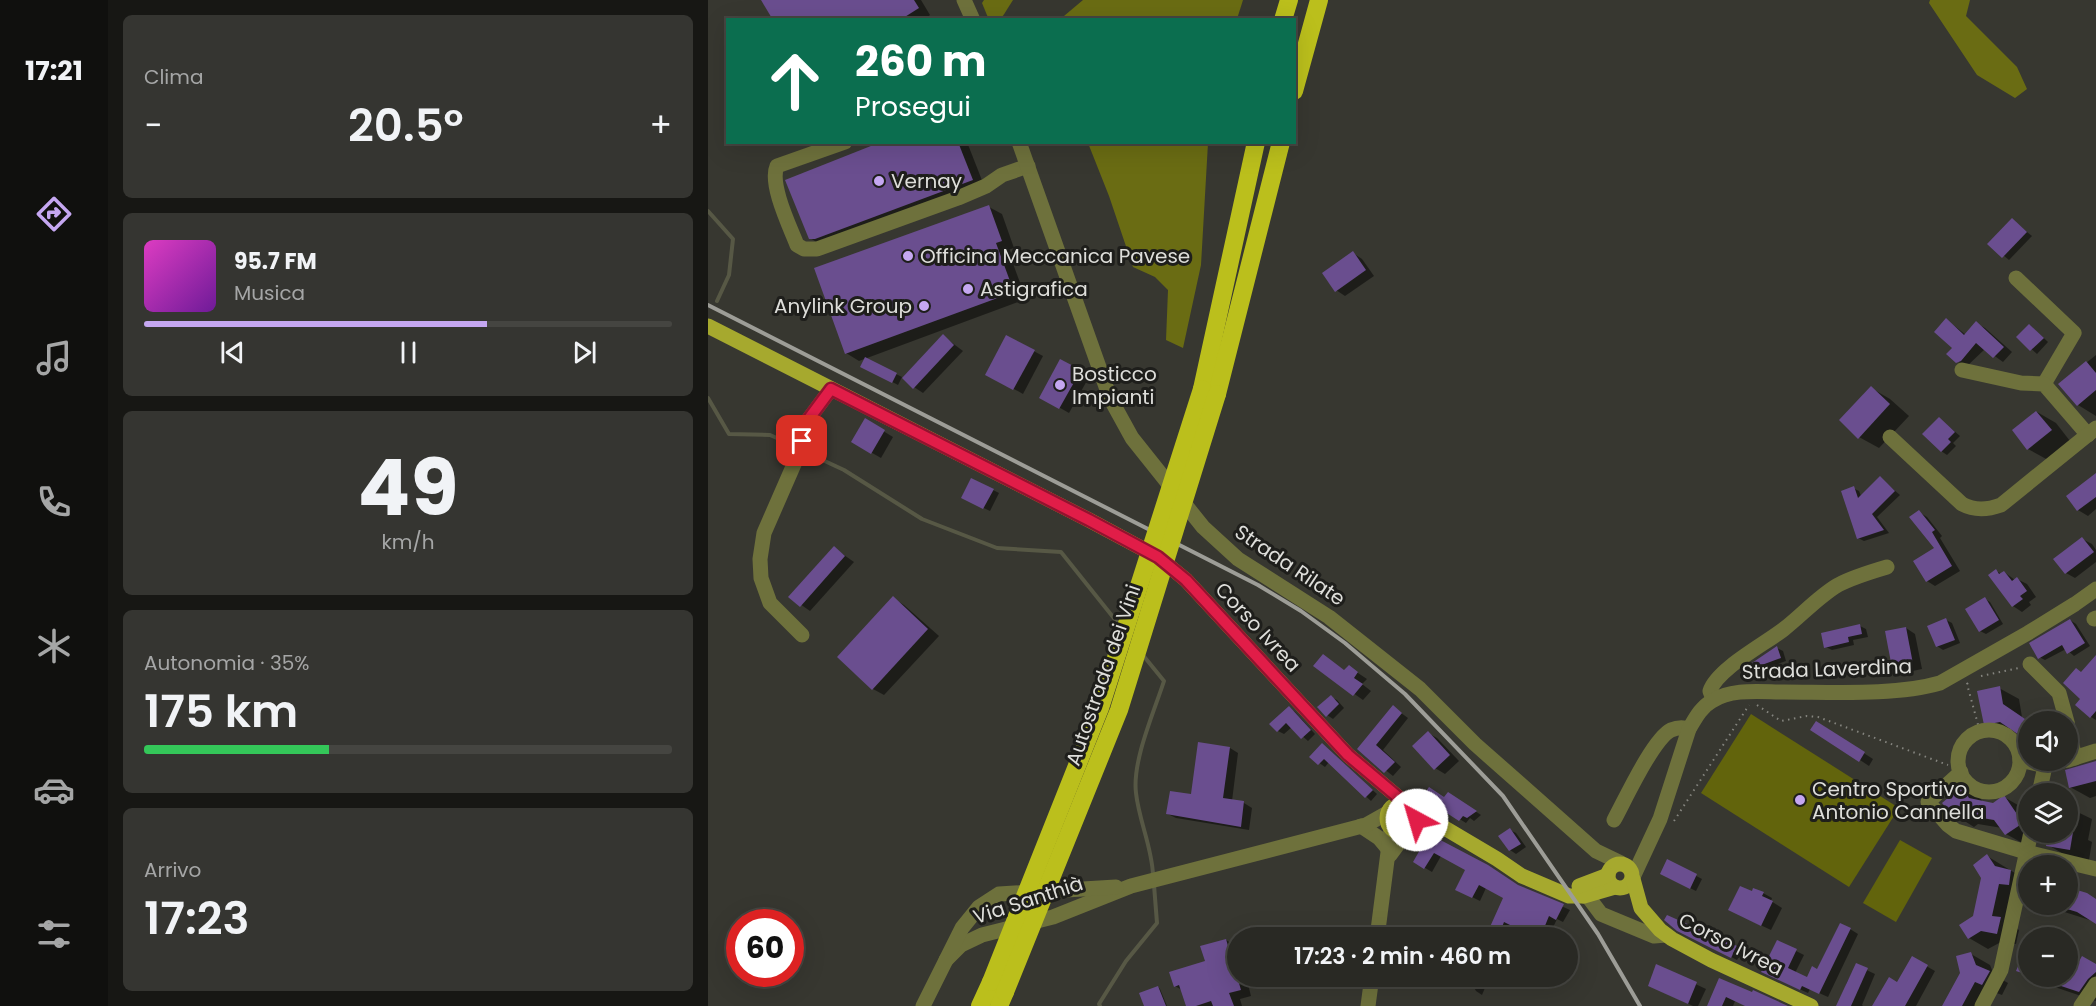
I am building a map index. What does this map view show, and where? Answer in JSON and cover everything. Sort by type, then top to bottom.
[{"type":"highway","points":[[1284,18],[1289,0]]},
{"type":"highway","points":[[1296,84],[1319,0]]},
{"type":"highway","name":"Autostrada dei Vini","points":[[1209,391],[1256,144]]},
{"type":"highway","name":"Autostrada dei Vini","points":[[980,1006],[998,993],[1119,710],[1280,144]]},
{"type":"main road","name":"Corso Ivrea","points":[[708,326],[1158,557],[1186,580],[1348,755],[1381,784],[1397,815],[1401,833],[1421,826],[1443,827]]},
{"type":"main road","name":"Corso Ivrea","points":[[1397,815],[1435,820],[1522,876],[1572,897],[1584,896],[1620,876]]},
{"type":"main road","points":[[1397,815],[1417,820],[1411,830]]},
{"type":"main road","name":"Corso Ivrea","points":[[1497,859],[1573,887],[1620,876]]},
{"type":"main road","name":"Corso Ivrea","points":[[1620,876],[1641,908],[1666,934],[1711,960],[1811,1006]]},
{"type":"street","points":[[964,0],[972,18]]},
{"type":"street","points":[[839,144],[777,166],[774,174],[782,206],[797,245],[804,249],[817,249],[958,198],[986,186],[1002,175],[1028,166]]},
{"type":"street","name":"Strada Rilate","points":[[1020,144],[1110,398],[1132,438],[1203,527],[1238,559],[1329,617],[1420,689],[1475,744],[1596,851],[1620,876]]},
{"type":"street","points":[[2016,278],[2074,333],[2044,384]]},
{"type":"street","points":[[1890,437],[1962,504],[1982,509],[2001,505],[2092,432],[2044,384],[1995,379],[1962,370]]},
{"type":"street","points":[[802,635],[770,603],[760,578],[760,559],[764,533],[795,462],[808,420],[831,389]]},
{"type":"street","name":"Strada Laverdina","points":[[1713,699],[1710,691],[1715,681],[1763,642],[1782,631],[1838,585],[1887,567]]},
{"type":"street","name":"Strada Laverdina","points":[[1620,876],[1645,852],[1660,819],[1689,729],[1695,718],[1713,699],[1740,692],[1870,691],[1940,683],[2047,621],[2096,589]]},
{"type":"street","points":[[2030,664],[2059,693],[2064,711]]},
{"type":"street","points":[[1614,820],[1651,754],[1666,734],[1682,727],[1689,729]]},
{"type":"street","points":[[2018,751],[2017,746],[2004,733],[1995,730],[1980,732],[1970,737],[1964,744],[1960,767],[1928,802],[1956,831],[2026,852],[2096,869]]},
{"type":"street","points":[[2078,757],[2096,751]]},
{"type":"street","points":[[1960,767],[1973,786],[1991,791],[2008,785],[2015,778],[2018,767]]},
{"type":"street","points":[[1379,927],[1397,815]]},
{"type":"street","name":"Via Santhià","points":[[946,960],[961,945],[982,935],[1053,917],[1131,886],[1364,826],[1397,815]]},
{"type":"street","points":[[1364,826],[1379,838],[1389,854]]},
{"type":"street","points":[[1389,854],[1411,830]]},
{"type":"street","points":[[1982,1006],[2001,970],[2028,843]]},
{"type":"street","name":"Via Santhià","points":[[946,960],[962,928],[980,907],[999,894],[1131,886]]},
{"type":"street","points":[[1584,896],[1589,898],[1601,914],[1654,936],[1666,934]]},
{"type":"street","points":[[923,1006],[946,960]]},
{"type":"street","points":[[2081,1006],[2096,984]]},
{"type":"street","points":[[1368,1006],[1371,987]]},
{"type":"path","points":[[1980,732],[1967,684],[1981,676],[2030,664]]},
{"type":"path","points":[[1674,821],[1751,701],[1781,720],[1807,716],[1818,717],[1948,766],[1960,767]]},
{"type":"shaded area","points":[[984,0],[1013,0],[1002,18],[988,18],[982,3]]},
{"type":"shaded area","points":[[1083,0],[1243,0],[1237,18],[1063,18]]},
{"type":"shaded area","points":[[1930,0],[1970,0],[1966,16],[2017,67],[2027,89],[2015,98],[1977,75],[1929,3]]},
{"type":"shaded area","points":[[1088,144],[1208,144],[1201,265],[1183,348],[1166,340],[1168,290],[1155,277],[1133,267]]},
{"type":"shaded area","name":"Centro Sportivo Antonio Cannella","points":[[1751,714],[1899,808],[1849,887],[1701,793]]},
{"type":"shaded area","name":"Centro Sportivo Antonio Cannella","points":[[1900,840],[1932,858],[1896,922],[1863,903]]},
{"type":"building","points":[[761,0],[914,0],[919,8],[903,18],[772,18]]},
{"type":"building","points":[[876,144],[959,144],[973,180],[815,239],[809,239],[785,180]]},
{"type":"building","points":[[989,205],[1002,241],[996,243],[1014,292],[845,354],[814,268]]},
{"type":"building","points":[[2012,218],[2027,232],[2002,258],[1987,244]]},
{"type":"building","points":[[1353,251],[1366,270],[1335,292],[1322,273]]},
{"type":"building","points":[[1946,318],[1964,335],[1976,321],[2004,347],[1993,358],[1976,343],[1961,361],[1956,363],[1946,354],[1952,348],[1934,332]]},
{"type":"building","points":[[2029,324],[2044,338],[2030,351],[2016,337]]},
{"type":"building","points":[[943,334],[954,345],[913,389],[902,378]]},
{"type":"building","points":[[1006,335],[1035,350],[1013,390],[985,375]]},
{"type":"building","points":[[865,357],[897,373],[892,383],[860,367]]},
{"type":"building","points":[[1060,359],[1081,370],[1059,409],[1039,398]]},
{"type":"building","points":[[2086,361],[2096,373],[2096,390],[2077,406],[2058,384]]},
{"type":"building","points":[[1871,386],[1890,404],[1858,439],[1839,420]]},
{"type":"building","points":[[2036,411],[2052,430],[2027,450],[2012,430]]},
{"type":"building","points":[[1939,417],[1955,432],[1948,439],[1951,442],[1941,452],[1922,434]]},
{"type":"building","points":[[865,418],[885,430],[871,454],[851,442]]},
{"type":"building","points":[[2096,473],[2096,497],[2077,511],[2066,496]]},
{"type":"building","points":[[1880,476],[1895,491],[1872,514],[1884,530],[1857,539],[1841,491],[1854,486],[1858,498]]},
{"type":"building","points":[[971,478],[994,489],[983,509],[961,498]]},
{"type":"building","points":[[1919,510],[1935,530],[1932,532],[1952,566],[1926,582],[1913,561],[1934,548],[1909,517]]},
{"type":"building","points":[[2082,537],[2094,552],[2065,574],[2053,559]]},
{"type":"building","points":[[834,546],[845,556],[800,607],[788,597]]},
{"type":"building","points":[[1996,569],[1999,574],[2004,571],[2012,581],[2017,577],[2027,591],[2020,596],[2023,599],[2012,607],[1988,575]]},
{"type":"building","points":[[893,596],[928,629],[872,690],[837,657]]},
{"type":"building","points":[[1985,597],[1999,620],[1979,632],[1965,609]]},
{"type":"building","points":[[1946,618],[1955,640],[1936,647],[1927,626]]},
{"type":"building","points":[[2070,619],[2085,643],[2067,654],[2062,645],[2038,659],[2029,643]]},
{"type":"building","points":[[1860,624],[1862,634],[1848,637],[1849,642],[1824,648],[1821,633]]},
{"type":"building","points":[[1906,627],[1913,664],[1892,668],[1885,631]]},
{"type":"building","points":[[1777,646],[1781,658],[1751,669],[1749,665]]},
{"type":"building","points":[[1323,654],[1344,670],[1349,665],[1358,672],[1354,678],[1363,684],[1353,696],[1313,666]]},
{"type":"building","points":[[2096,655],[2096,711],[2090,718],[2075,705],[2080,699],[2063,683],[2076,668],[2081,672]]},
{"type":"building","points":[[2000,686],[2003,704],[2018,714],[2018,734],[2000,722],[1984,725],[1977,691]]},
{"type":"building","points":[[1331,695],[1339,704],[1326,717],[1317,707]]},
{"type":"building","points":[[1393,705],[1402,713],[1376,745],[1395,762],[1384,773],[1357,749]]},
{"type":"building","points":[[1289,706],[1311,730],[1301,739],[1286,723],[1277,732],[1269,724]]},
{"type":"building","points":[[1816,721],[1865,752],[1859,762],[1810,730]]},
{"type":"building","points":[[1428,731],[1450,755],[1434,770],[1412,746]]},
{"type":"building","points":[[1198,742],[1230,747],[1223,798],[1244,801],[1241,827],[1166,814],[1170,791],[1191,794]]},
{"type":"building","points":[[1322,743],[1373,790],[1365,798],[1324,759],[1318,765],[1309,757]]},
{"type":"building","points":[[2096,761],[2096,781],[2078,786],[2078,783],[2068,783],[2065,771],[2078,771],[2078,766]]},
{"type":"building","points":[[1962,786],[1969,798],[1993,803],[2004,795],[2018,816],[2018,826],[2005,835],[1994,820],[1958,814],[1954,817],[1942,803]]},
{"type":"building","points":[[1429,787],[1444,797],[1448,792],[1477,811],[1467,818],[1463,816],[1459,821],[1422,797]]},
{"type":"building","points":[[1510,828],[1521,844],[1509,851],[1498,836]]},
{"type":"building","points":[[1429,834],[1488,865],[1518,885],[1564,904],[1556,920],[1549,916],[1544,927],[1514,927],[1504,922],[1502,927],[1490,927],[1503,898],[1479,885],[1472,898],[1455,890],[1465,870],[1434,853],[1424,869],[1413,862]]},
{"type":"building","points":[[2047,843],[2071,843],[2070,850],[2046,846]]},
{"type":"building","points":[[1987,854],[1995,866],[2011,870],[2009,885],[1999,884],[1992,916],[2001,917],[1997,934],[1981,931],[1968,939],[1959,925],[1973,916],[1981,878],[1973,865]]},
{"type":"building","points":[[1667,859],[1697,874],[1690,889],[1660,874]]},
{"type":"building","points":[[1740,886],[1752,891],[1753,888],[1764,892],[1762,896],[1773,901],[1761,926],[1728,910]]},
{"type":"building","points":[[2078,890],[2096,899],[2096,924],[2078,913]]},
{"type":"building","points":[[1667,915],[1737,946],[1731,958],[1677,931],[1664,920]]},
{"type":"building","points":[[1840,923],[1851,928],[1819,994],[1802,986],[1800,990],[1761,972],[1777,940],[1797,949],[1788,968],[1807,977],[1812,966],[1817,969]]},
{"type":"building","points":[[1226,939],[1227,987],[1240,987],[1241,990],[1229,993],[1234,1006],[1213,1006],[1211,1001],[1196,1006],[1186,1006],[1179,985],[1174,987],[1169,972],[1205,961],[1200,946]]},
{"type":"building","points":[[1971,952],[1976,965],[1990,971],[1982,985],[1975,982],[1962,1006],[1942,1006],[1960,973],[1956,956]]},
{"type":"building","points":[[1912,956],[1928,965],[1905,1006],[1872,1006],[1889,977],[1897,982]]},
{"type":"building","points":[[2082,956],[2096,964],[2096,972],[2079,992],[2064,987],[2078,987],[2078,963]]},
{"type":"building","points":[[1856,963],[1868,968],[1851,1006],[1836,1006]]},
{"type":"building","points":[[1656,964],[1697,982],[1688,1004],[1648,986]]},
{"type":"building","points":[[1719,978],[1788,1006],[1745,1006],[1726,997],[1722,1006],[1707,1006]]},
{"type":"building","points":[[1158,986],[1166,1006],[1144,1006],[1139,993]]},
{"type":"waterway","points":[[708,211],[733,239],[729,275],[717,301]]},
{"type":"waterway","points":[[708,398],[729,434],[770,435],[795,446]]},
{"type":"waterway","points":[[801,450],[844,470],[922,519],[997,548],[1061,552],[1121,627]]},
{"type":"waterway","points":[[1142,654],[1164,681],[1140,752],[1136,780],[1136,793],[1153,875]]},
{"type":"waterway","points":[[1100,1006],[1099,1004],[1126,961],[1157,923],[1154,885]]},
{"type":"railway","points":[[708,305],[1258,585],[1301,611],[1345,643],[1405,694],[1503,796],[1598,934],[1640,1006]]},
{"type":"place","name":"Vernay","points":[[879,181]]},
{"type":"place","name":"Officina Meccanica Pavese","points":[[908,256]]},
{"type":"place","name":"Astigrafica","points":[[968,289]]},
{"type":"place","name":"Anylink Group","points":[[924,306]]},
{"type":"place","name":"Bosticco Impianti","points":[[1060,385]]},
{"type":"place","name":"Centro Sportivo Antonio Cannella","points":[[1800,800]]},
{"type":"route","points":[[802,441],[808,420],[831,389],[1158,557],[1186,580],[1348,755],[1381,784],[1413,807],[1417,820]]}]
